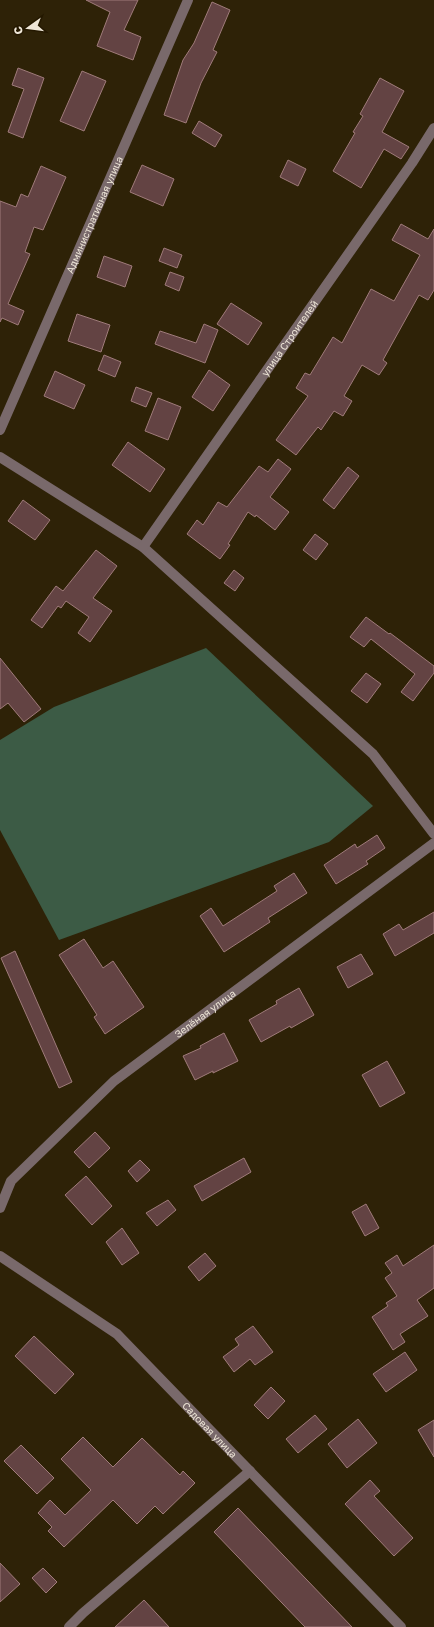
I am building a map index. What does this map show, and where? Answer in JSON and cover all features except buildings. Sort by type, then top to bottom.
[{"type":"street","name":"Административная улица","points":[[0,430],[188,0]]},
{"type":"street","name":"улица Строителей","points":[[144,547],[407,170],[434,128]]},
{"type":"street","points":[[0,457],[144,547],[373,754],[434,834]]},
{"type":"street","name":"Зелёная улица","points":[[0,1208],[11,1181],[114,1081],[434,843]]},
{"type":"street","name":"Садовая улица","points":[[0,1256],[117,1334],[401,1627]]},
{"type":"street","points":[[69,1627],[83,1613],[250,1471]]},
{"type":"green space","points":[[206,648],[373,806],[329,842],[59,940],[0,830],[0,740],[54,707]]}]
